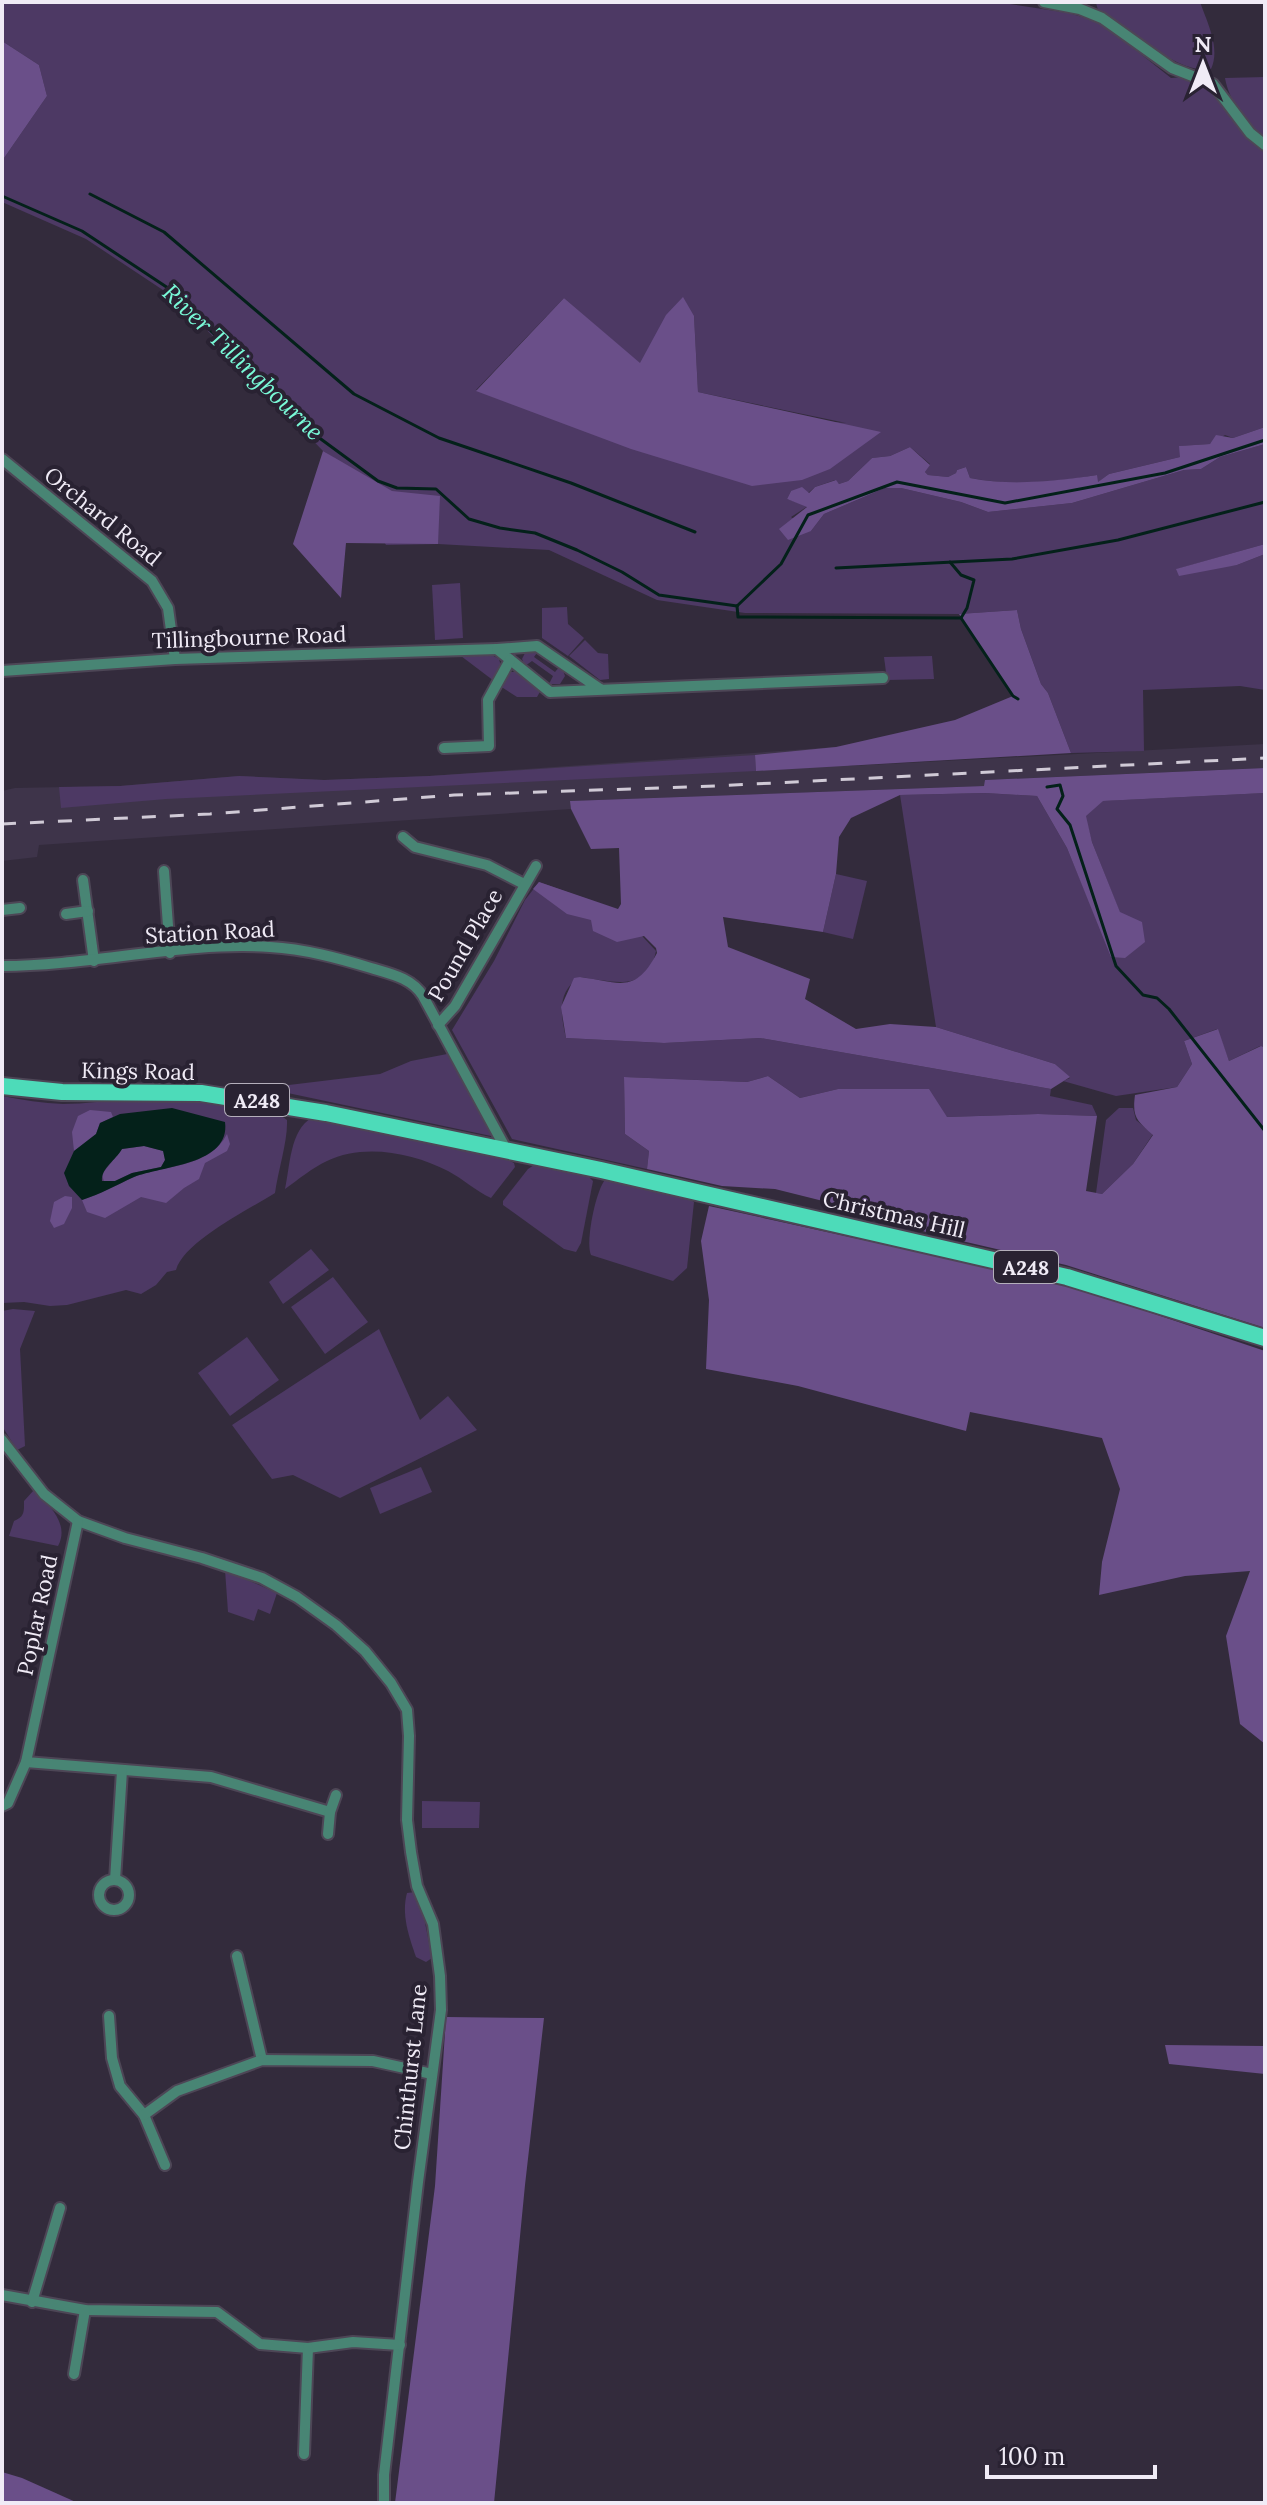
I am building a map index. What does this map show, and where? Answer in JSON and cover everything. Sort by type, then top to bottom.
[{"type":"main road","name":"Kings Road","points":[[2,1086],[62,1092],[183,1092],[225,1096],[326,1113],[508,1151]]},
{"type":"main road","name":"Christmas Hill","points":[[508,1151],[1067,1277],[1265,1338]]},
{"type":"street","points":[[1044,2],[1080,9],[1102,18],[1172,68],[1213,84],[1250,133],[1265,145]]},
{"type":"street","name":"Orchard Road","points":[[2,459],[152,581],[168,608],[175,659]]},
{"type":"street","name":"Tillingbourne Road","points":[[2,671],[175,659],[537,646],[600,689]]},
{"type":"street","points":[[497,649],[550,692],[883,678]]},
{"type":"street","points":[[444,748],[489,746],[488,700],[510,660]]},
{"type":"street","points":[[403,837],[415,847],[487,865],[524,884]]},
{"type":"street","name":"Pound Place","points":[[438,1025],[455,1006],[536,866]]},
{"type":"street","points":[[164,871],[170,953]]},
{"type":"street","points":[[83,880],[94,961]]},
{"type":"street","points":[[2,910],[20,908]]},
{"type":"street","points":[[66,914],[88,911]]},
{"type":"street","name":"Station Road","points":[[2,966],[49,965],[236,947],[271,947],[311,952],[355,963],[413,984],[508,1151]]},
{"type":"street","name":"Chinthurst Lane","points":[[2,1440],[44,1494],[78,1521],[262,1578],[297,1597],[365,1651],[391,1683],[407,1710],[407,1820],[417,1886],[433,1924],[441,2010],[384,2475],[384,2503]]},
{"type":"street","name":"Poplar Road","points":[[2,1806],[8,1803],[26,1762],[78,1521]]},
{"type":"street","points":[[26,1762],[211,1777],[330,1812]]},
{"type":"street","points":[[115,1880],[122,1771]]},
{"type":"street","points":[[328,1834],[330,1812],[336,1795]]},
{"type":"street","points":[[237,1956],[262,2060]]},
{"type":"street","points":[[109,2016],[112,2058],[120,2086],[144,2115],[165,2165]]},
{"type":"street","points":[[144,2115],[177,2091],[262,2060],[373,2061],[432,2074]]},
{"type":"street","points":[[32,2302],[60,2208]]},
{"type":"street","points":[[2,2295],[85,2310],[217,2312],[260,2344],[308,2348],[353,2342],[400,2345]]},
{"type":"street","points":[[74,2374],[85,2310]]},
{"type":"street","points":[[304,2454],[308,2348]]},
{"type":"shaded area","points":[[2,2],[997,2],[1069,13],[1108,28],[1171,78],[1186,78],[1212,92],[1265,151],[1265,427],[1233,438],[1225,435],[1210,444],[1180,446],[1180,457],[1109,474],[1097,483],[1097,475],[1065,480],[1001,482],[970,478],[966,467],[948,477],[928,475],[925,472],[930,464],[910,447],[890,456],[872,458],[848,481],[839,484],[835,480],[808,493],[791,491],[787,499],[808,506],[791,517],[811,531],[824,514],[885,488],[901,488],[961,502],[988,512],[1072,503],[1184,470],[1201,469],[1220,457],[1265,444],[1265,544],[1177,569],[1237,565],[1265,554],[1265,690],[1240,686],[1143,690],[1144,751],[1071,753],[1048,693],[1041,684],[1017,610],[959,614],[745,613],[657,600],[549,550],[438,544],[386,545],[334,458],[323,451],[178,300],[86,239],[2,202],[2,161],[47,96],[39,65],[2,41]],"holes":[[[564,298],[640,364],[694,316],[698,392],[846,423],[476,390]]]},
{"type":"shaded area","points":[[1200,2],[1214,44],[1211,69],[1182,65],[1168,57],[1098,10],[1096,3]]},
{"type":"shaded area","points":[[2,41],[39,65],[47,96],[2,161]]},
{"type":"shaded area","points":[[1265,77],[1265,139],[1235,104],[1225,78]]},
{"type":"shaded area","points":[[683,297],[694,316],[698,392],[881,432],[830,469],[802,480],[752,486],[631,449],[476,391],[564,298],[640,363],[666,315]]},
{"type":"shaded area","points":[[1265,427],[1265,444],[1220,457],[1201,469],[1184,470],[1072,503],[988,512],[961,502],[901,488],[885,488],[824,514],[811,531],[788,540],[779,529],[807,507],[787,499],[791,491],[802,487],[809,493],[815,487],[836,480],[839,484],[848,481],[872,458],[890,456],[910,447],[930,465],[925,472],[928,475],[948,477],[966,467],[970,478],[1001,482],[1097,475],[1098,482],[1109,474],[1180,457],[1179,446],[1210,444],[1216,435],[1233,438]]},
{"type":"shaded area","points":[[323,451],[392,491],[440,496],[438,544],[346,543],[341,598],[293,544]]},
{"type":"shaded area","points":[[1265,544],[1265,554],[1237,565],[1179,576],[1176,569]]},
{"type":"shaded area","points":[[460,583],[463,638],[435,640],[432,585]]},
{"type":"shaded area","points":[[567,607],[568,624],[584,638],[568,656],[542,638],[542,608]]},
{"type":"shaded area","points":[[1017,610],[1041,684],[1048,693],[1071,753],[756,771],[755,755],[836,747],[955,720],[1013,696],[959,614]]},
{"type":"shaded area","points":[[585,640],[598,653],[608,654],[609,679],[600,680],[569,656]]},
{"type":"shaded area","points":[[539,650],[534,657],[555,672],[561,665],[565,676],[560,684],[549,684],[553,676],[532,661],[525,666],[522,659],[526,651]]},
{"type":"shaded area","points":[[490,654],[499,659],[502,670],[494,681],[461,656]]},
{"type":"shaded area","points":[[932,656],[934,679],[887,680],[884,657]]},
{"type":"shaded area","points":[[511,672],[517,672],[541,690],[537,697],[517,697],[500,686]]},
{"type":"shaded area","points":[[1265,744],[1265,768],[985,780],[985,786],[571,801],[571,809],[39,845],[37,857],[2,861],[2,791],[15,788],[120,786],[239,776],[324,780],[429,776],[836,747],[849,766]]},
{"type":"shaded area","points":[[755,755],[756,771],[166,799],[61,808],[59,787],[120,786],[239,776],[324,780],[429,776]]},
{"type":"shaded area","points":[[1265,768],[1265,793],[1103,801],[1086,816],[1092,842],[1120,912],[1142,922],[1145,942],[1125,958],[1111,957],[1067,848],[1037,796],[985,793],[900,795],[851,818],[839,837],[836,874],[823,932],[723,917],[728,947],[810,979],[805,999],[856,1029],[890,1024],[936,1027],[1055,1064],[1070,1077],[1051,1089],[760,1038],[664,1043],[566,1038],[561,1007],[574,978],[625,983],[641,975],[657,953],[644,936],[617,942],[593,931],[591,920],[567,914],[533,889],[539,882],[618,909],[621,904],[619,848],[591,849],[570,801],[984,786],[985,780]]},
{"type":"shaded area","points":[[985,793],[1037,796],[1067,848],[1101,930],[1120,913],[1085,816],[1102,801],[1265,793],[1265,1048],[1260,1046],[1229,1061],[1217,1029],[1184,1041],[1192,1064],[1177,1087],[1116,1096],[1063,1081],[1070,1078],[1055,1064],[936,1027],[900,795]]},
{"type":"shaded area","points":[[836,874],[867,881],[853,939],[823,932]]},
{"type":"shaded area","points":[[539,882],[618,910],[656,951],[645,974],[636,979],[616,982],[580,977],[572,983],[562,1004],[566,1038],[664,1043],[760,1038],[1051,1089],[1050,1096],[1092,1105],[1097,1116],[947,1117],[838,1089],[800,1098],[768,1076],[747,1082],[624,1077],[625,1134],[649,1151],[647,1169],[512,1139],[452,1030],[494,961],[525,900]]},
{"type":"shaded area","points":[[1218,1029],[1229,1061],[1261,1046],[1265,1048],[1265,1328],[1066,1265],[936,1235],[835,1204],[775,1189],[722,1186],[647,1169],[649,1151],[625,1134],[624,1077],[747,1082],[768,1076],[800,1098],[838,1089],[929,1089],[947,1117],[1097,1116],[1086,1191],[1102,1194],[1133,1164],[1153,1135],[1137,1118],[1135,1095],[1177,1087],[1192,1064],[1184,1041]]},
{"type":"shaded area","points":[[447,1054],[456,1059],[493,1129],[491,1136],[264,1088],[380,1074],[411,1061]]},
{"type":"shaded area","points":[[2,1096],[63,1104],[130,1100],[212,1102],[275,1113],[287,1120],[275,1193],[204,1237],[191,1248],[176,1270],[167,1272],[156,1285],[141,1294],[126,1290],[67,1305],[2,1303]]},
{"type":"shaded area","points":[[172,1108],[225,1122],[224,1136],[217,1147],[192,1162],[134,1177],[82,1200],[69,1186],[64,1173],[74,1151],[96,1134],[100,1123],[120,1114]],"holes":[[[144,1146],[163,1151],[165,1160],[161,1167],[132,1173],[115,1181],[102,1181],[106,1168],[122,1149]]]},
{"type":"shaded area","points":[[1119,1108],[1133,1108],[1136,1120],[1153,1134],[1133,1164],[1102,1194],[1096,1193],[1106,1120]]},
{"type":"shaded area","points":[[90,1110],[111,1112],[113,1117],[100,1123],[96,1134],[74,1151],[72,1132],[78,1116]]},
{"type":"shaded area","points":[[312,1118],[504,1158],[514,1163],[515,1167],[491,1198],[448,1171],[420,1159],[388,1152],[357,1152],[321,1164],[285,1189],[295,1139]]},
{"type":"shaded area","points":[[227,1134],[230,1144],[227,1151],[205,1163],[199,1179],[166,1203],[141,1197],[105,1218],[87,1212],[82,1200],[134,1177],[198,1159],[210,1153]]},
{"type":"shaded area","points":[[144,1146],[164,1151],[165,1160],[161,1167],[104,1182],[102,1174],[122,1149]]},
{"type":"shaded area","points":[[534,1165],[587,1175],[593,1181],[581,1243],[576,1252],[564,1249],[503,1205],[503,1201]]},
{"type":"shaded area","points":[[605,1180],[694,1202],[687,1268],[673,1281],[591,1255],[589,1239],[592,1216]]},
{"type":"shaded area","points":[[65,1196],[72,1197],[72,1208],[64,1224],[54,1228],[50,1221],[54,1202]]},
{"type":"shaded area","points":[[709,1206],[1037,1278],[1098,1295],[1265,1351],[1265,1744],[1240,1724],[1226,1636],[1250,1571],[1185,1576],[1099,1595],[1102,1562],[1120,1489],[1102,1438],[970,1412],[966,1431],[798,1386],[706,1369],[709,1300],[701,1241]]},
{"type":"shaded area","points":[[311,1249],[329,1270],[283,1304],[269,1282]]},
{"type":"shaded area","points":[[333,1277],[368,1322],[325,1354],[291,1307]]},
{"type":"shaded area","points":[[2,1311],[35,1311],[20,1349],[25,1446],[17,1450],[2,1426]]},
{"type":"shaded area","points":[[379,1329],[420,1420],[448,1396],[477,1430],[340,1498],[293,1475],[272,1479],[232,1425]]},
{"type":"shaded area","points":[[247,1337],[279,1380],[230,1416],[198,1373]]},
{"type":"shaded area","points":[[421,1467],[432,1492],[380,1514],[370,1488]]},
{"type":"shaded area","points":[[34,1490],[60,1523],[58,1546],[9,1536],[14,1521],[23,1513],[24,1501]]},
{"type":"shaded area","points":[[225,1570],[277,1593],[270,1614],[258,1609],[254,1621],[228,1612]]},
{"type":"shaded area","points":[[422,1801],[480,1802],[479,1828],[422,1828]]},
{"type":"shaded area","points":[[415,1892],[420,1897],[432,1958],[426,1962],[416,1957],[407,1925],[407,1893]]},
{"type":"shaded area","points":[[446,2017],[544,2018],[494,2503],[395,2503],[435,2186]]},
{"type":"shaded area","points":[[1165,2045],[1265,2046],[1265,2074],[1169,2064]]},
{"type":"shaded area","points":[[2,2472],[22,2478],[78,2503],[2,2503]]},
{"type":"waterway","points":[[90,194],[164,232],[354,394],[439,438],[571,483],[695,532]]},
{"type":"waterway","name":"River Tillingbourne","points":[[2,196],[82,231],[168,288],[314,434],[378,481],[397,488],[436,489],[469,519],[535,533],[622,572],[659,595],[737,606]]},
{"type":"waterway","name":"River Tillingbourne","points":[[737,606],[781,564],[808,515],[897,482],[1005,503],[1165,473],[1265,440]]},
{"type":"waterway","points":[[836,568],[1012,559],[1118,540],[1265,502]]},
{"type":"waterway","points":[[950,562],[961,575],[974,580],[967,608],[961,618]]},
{"type":"waterway","points":[[737,606],[738,617],[961,618],[1018,699]]},
{"type":"waterway","points":[[1047,787],[1060,785],[1063,796],[1057,809],[1070,825],[1116,966],[1143,995],[1157,998],[1169,1009],[1265,1131]]},
{"type":"railway","points":[[2,824],[210,814],[454,795],[715,786],[1265,758]]}]
